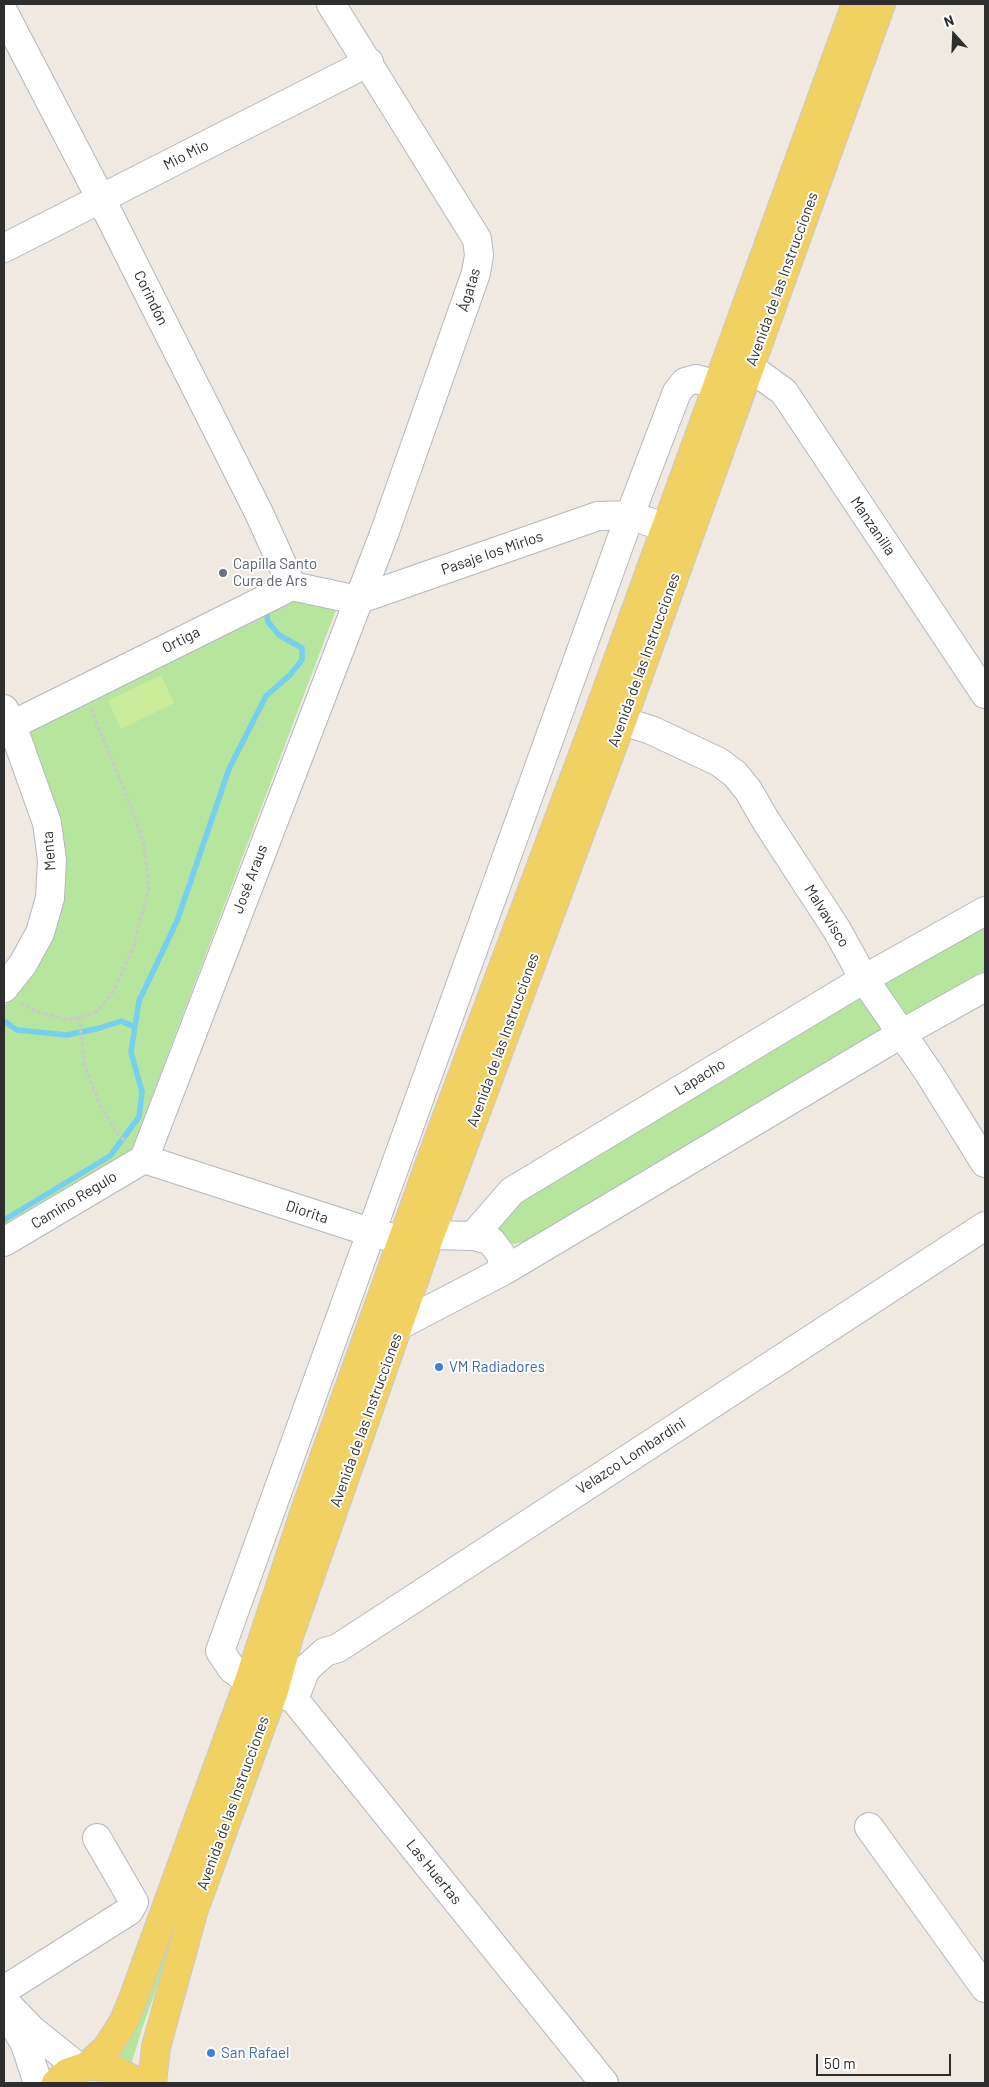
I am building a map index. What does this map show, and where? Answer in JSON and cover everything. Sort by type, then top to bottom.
[{"type":"main road","name":"Avenida de las Instrucciones","points":[[56,2083],[67,2073],[83,2066],[106,2049],[123,2023],[133,1999],[249,1681],[303,1518],[402,1240],[666,528],[856,4]]},
{"type":"main road","name":"Avenida de las Instrucciones","points":[[152,2083],[156,2047],[194,1909],[284,1695],[289,1636],[400,1325],[430,1235],[622,721],[881,4]]},
{"type":"main road","points":[[83,2066],[108,2067],[130,2078],[134,2083]]},
{"type":"street","name":"Ágatas","points":[[331,4],[467,221],[477,239],[479,255],[476,273],[387,525],[357,600]]},
{"type":"street","name":"Corindón","points":[[4,13],[101,199],[259,513],[292,586]]},
{"type":"street","name":"Mio Mio","points":[[4,248],[369,62]]},
{"type":"street","name":"Manzanilla","points":[[751,368],[784,392],[985,694]]},
{"type":"street","points":[[249,1681],[232,1669],[220,1651],[370,1232],[630,515],[677,392],[685,382],[696,379],[718,385]]},
{"type":"street","points":[[630,515],[666,528]]},
{"type":"street","name":"Pasaje los Mirlos","points":[[357,600],[598,516],[630,515]]},
{"type":"street","points":[[292,586],[357,600]]},
{"type":"street","name":"Ortiga","points":[[8,717],[83,690],[292,586]]},
{"type":"street","name":"José Araus","points":[[144,1159],[357,600]]},
{"type":"street","name":"Menta","points":[[8,717],[47,823],[52,860],[50,898],[40,933],[8,994]]},
{"type":"street","name":"Malvavisco","points":[[622,721],[651,730],[719,762],[735,774],[748,790],[766,821],[838,930],[864,979],[929,1073],[985,1163]]},
{"type":"street","name":"Lapacho","points":[[473,1236],[512,1191],[864,979],[985,911]]},
{"type":"street","points":[[400,1325],[505,1270],[901,1034],[985,987]]},
{"type":"street","name":"Diorita","points":[[144,1159],[370,1232],[402,1240],[430,1235],[473,1236]]},
{"type":"street","name":"Camino Regulo","points":[[4,1242],[144,1159]]},
{"type":"street","name":"Velazco Lombardini","points":[[284,1695],[306,1669],[324,1652],[346,1642],[985,1226]]},
{"type":"street","points":[[473,1236],[491,1242],[500,1254],[505,1270]]},
{"type":"street","name":"Las Huertas","points":[[249,1681],[284,1695],[604,2083]]},
{"type":"street","points":[[869,1828],[985,1988]]},
{"type":"street","points":[[4,1990],[129,1911],[134,1902],[97,1838]]},
{"type":"street","points":[[4,2000],[32,2030],[83,2066]]},
{"type":"street","points":[[4,2006],[25,2044],[38,2083]]},
{"type":"path","points":[[8,994],[46,1014],[69,1020],[79,1019],[98,1011],[114,990],[133,948],[149,887],[144,844],[130,802],[83,690]]},
{"type":"path","points":[[79,1019],[84,1066],[100,1105],[118,1133]]},
{"type":"green space","points":[[291,599],[336,610],[132,1149],[4,1227],[4,1007],[38,961],[59,903],[65,849],[50,794],[26,730]]},
{"type":"green space","points":[[161,675],[174,703],[121,729],[108,701]]},
{"type":"green space","points":[[985,913],[985,971],[911,1016],[905,1017],[880,983]]},
{"type":"green space","points":[[861,993],[882,1020],[881,1030],[876,1038],[530,1240],[515,1244],[508,1243],[496,1233],[500,1213]]},
{"type":"green space","points":[[253,1718],[142,2029],[130,2068],[116,2059]]},
{"type":"waterway","points":[[4,1220],[110,1156],[139,1117],[142,1092],[131,1052],[139,1001],[177,921],[229,769],[266,696],[290,675],[302,660],[302,648],[279,635],[268,622],[266,608]]},
{"type":"waterway","points":[[4,1021],[17,1030],[67,1035],[100,1028],[121,1021],[135,1027]]},
{"type":"place","name":"Capilla Santo Cura de Ars","points":[[223,573]]},
{"type":"place","name":"VM Radiadores","points":[[439,1367]]},
{"type":"place","name":"San Rafael","points":[[211,2053]]}]
